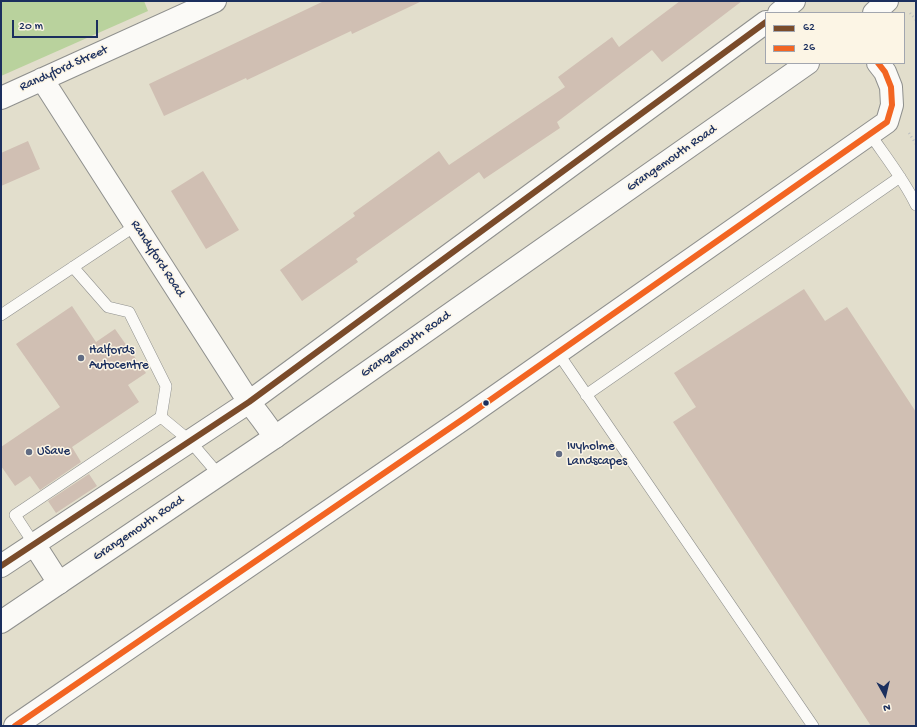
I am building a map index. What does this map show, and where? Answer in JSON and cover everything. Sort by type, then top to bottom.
[{"type":"street","name":"Randyford Street","points":[[1,98],[42,79],[179,8],[214,1]]},
{"type":"street","points":[[780,12],[794,1]]},
{"type":"street","points":[[875,12],[887,1]]},
{"type":"street","points":[[1,566],[248,402],[765,23]]},
{"type":"street","name":"Grangemouth Road","points":[[1,622],[275,437],[807,64]]},
{"type":"street","points":[[15,726],[460,422],[887,122],[892,105],[891,87],[885,72],[879,64]]},
{"type":"street","name":"Randyford Road","points":[[42,79],[248,402],[275,437]]},
{"type":"street","points":[[34,544],[59,583]]},
{"type":"lane","points":[[870,134],[900,177],[913,198],[916,206]]},
{"type":"lane","points":[[586,395],[900,177]]},
{"type":"lane","points":[[1,315],[135,226]]},
{"type":"lane","points":[[34,544],[15,515],[161,417],[166,386],[129,312],[108,307],[73,267]]},
{"type":"lane","points":[[558,353],[813,726]]},
{"type":"lane","points":[[161,417],[190,441],[219,475]]},
{"type":"green space","points":[[1,1],[144,1],[148,11],[1,76]]},
{"type":"building","points":[[324,1],[422,1],[352,34],[351,31],[247,80],[246,78],[164,116],[149,84]]},
{"type":"building","points":[[680,1],[742,1],[662,62],[652,50],[557,122],[560,128],[484,179],[479,172],[356,259],[358,262],[302,301],[280,270],[355,216],[353,213],[439,151],[449,165],[565,87],[558,77],[612,37],[619,47]]},
{"type":"building","points":[[28,141],[40,169],[1,186],[1,153]]},
{"type":"building","points":[[203,171],[239,230],[206,249],[171,191]]},
{"type":"building","points":[[804,289],[825,321],[847,307],[916,412],[916,726],[871,726],[673,422],[696,407],[674,373]]},
{"type":"building","name":"Halfords Autocentre","points":[[72,306],[96,342],[115,329],[146,373],[128,385],[139,402],[72,447],[81,462],[40,490],[30,476],[15,486],[1,466],[1,447],[60,407],[16,344]]},
{"type":"building","points":[[89,474],[97,486],[56,513],[48,501]]},
{"type":"transit line","name":"62","points":[[1,566],[249,402],[765,23]]},
{"type":"transit line","name":"26","points":[[15,726],[466,417],[887,122],[892,105],[891,87],[885,72],[879,64]]},
{"type":"place","name":"Halfords Autocentre","points":[[81,358]]},
{"type":"place","name":"USave","points":[[29,452]]},
{"type":"place","name":"Ivyholme Landscapes","points":[[559,454]]}]
